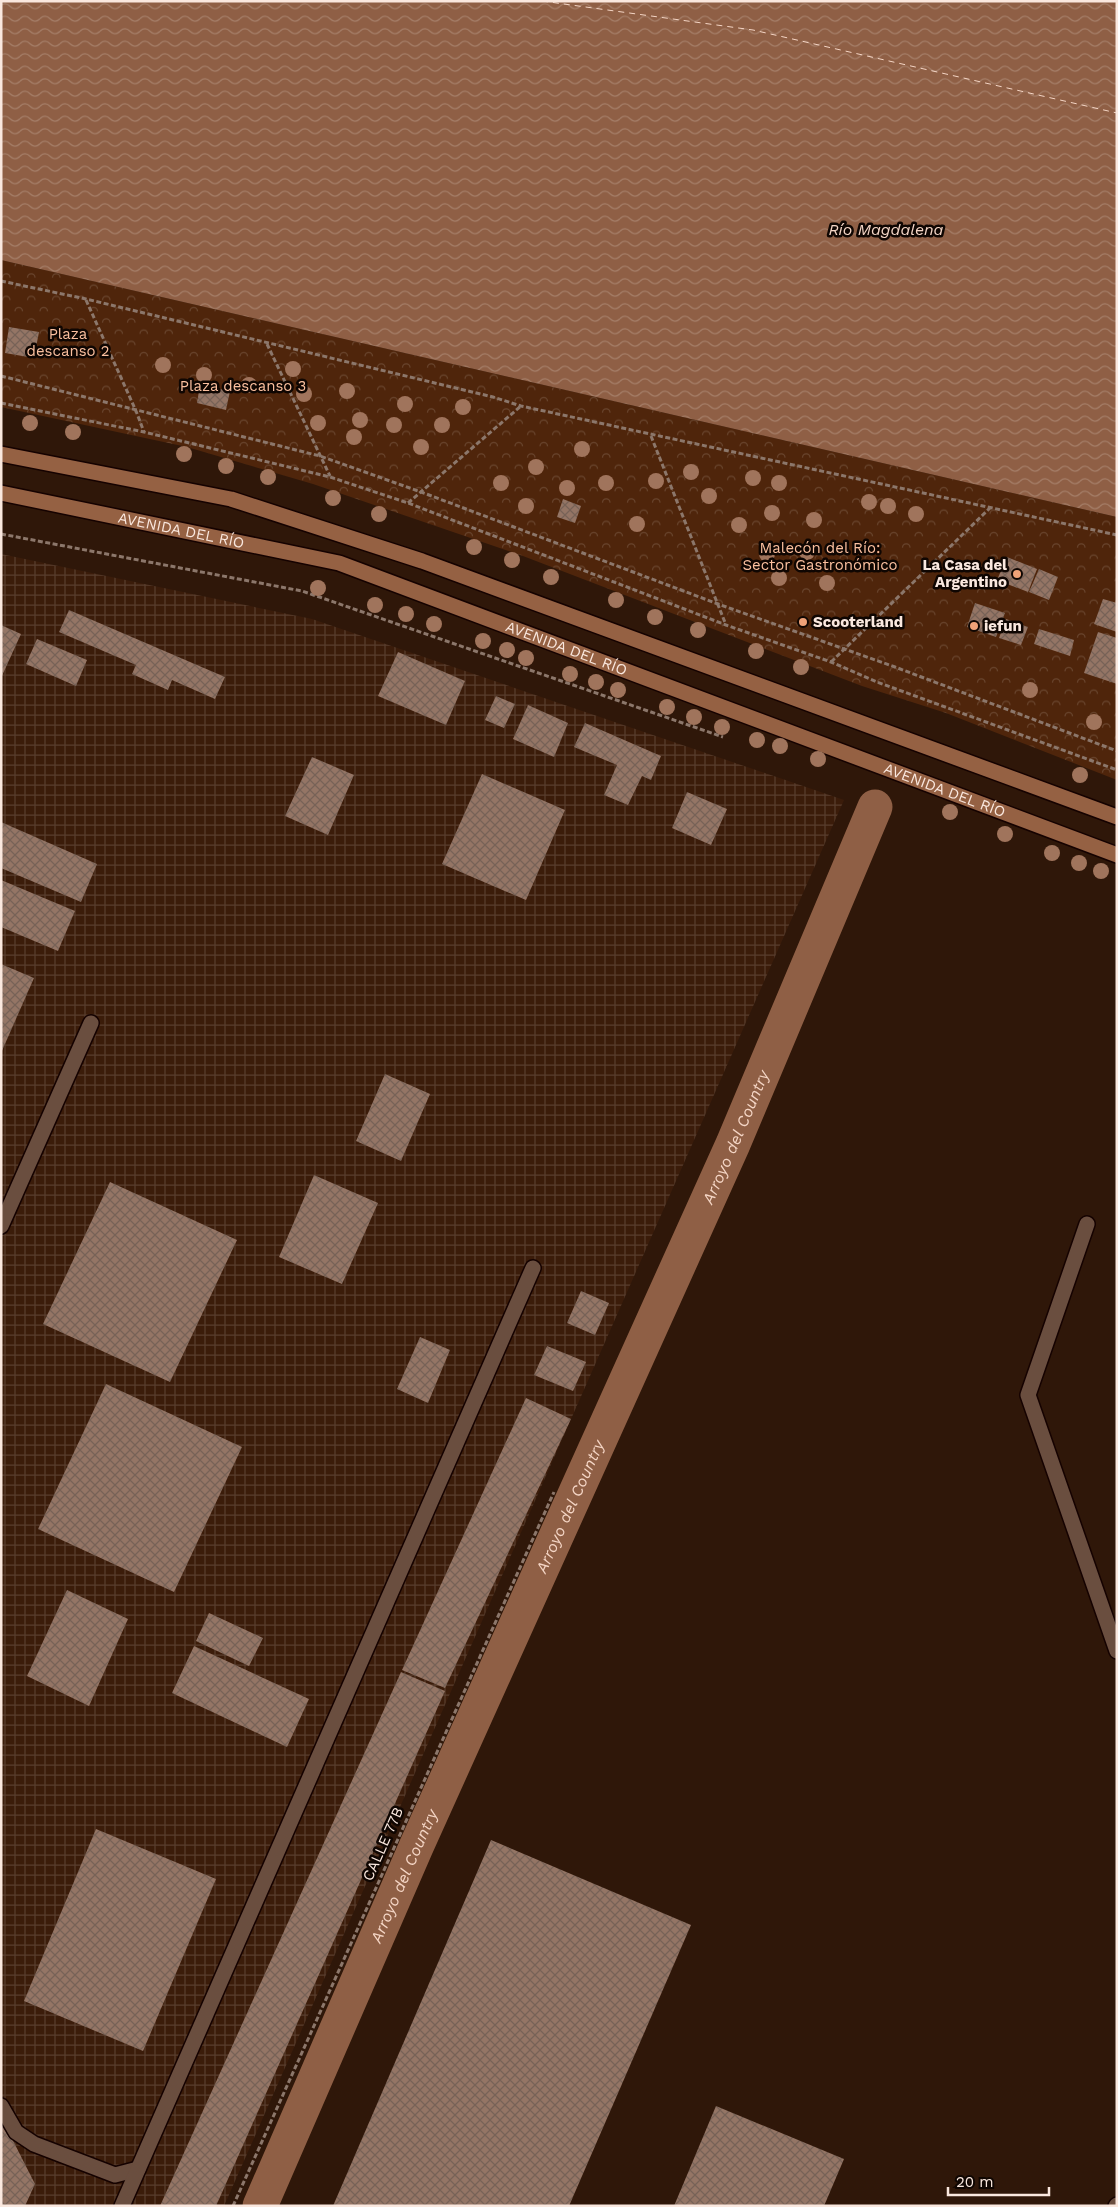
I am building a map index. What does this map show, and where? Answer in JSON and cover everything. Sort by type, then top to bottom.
[{"type":"main road","name":"AVENIDA DEL RÍO","points":[[1,454],[231,499],[422,561],[1117,817]]},
{"type":"main road","name":"AVENIDA DEL RÍO","points":[[1,493],[339,563],[1117,855]]},
{"type":"street","points":[[1,1226],[91,1023]]},
{"type":"street","points":[[1087,1224],[1028,1395],[1117,1651]]},
{"type":"street","points":[[122,2206],[533,1268]]},
{"type":"street","points":[[1,2106],[16,2132],[34,2144],[114,2175],[138,2169]]},
{"type":"path","points":[[1,281],[86,299],[493,397],[521,406],[1117,535]]},
{"type":"path","points":[[86,299],[144,432]]},
{"type":"path","points":[[267,343],[330,476]]},
{"type":"path","points":[[1,376],[320,456],[718,604],[846,649],[1117,751]]},
{"type":"path","points":[[1,403],[144,432],[330,476],[726,625],[831,662],[877,682],[1117,770]]},
{"type":"path","points":[[408,504],[521,406]]},
{"type":"path","points":[[651,435],[726,625]]},
{"type":"path","points":[[831,662],[991,508]]},
{"type":"path","points":[[1,534],[302,590],[726,738]]},
{"type":"path","name":"CALLE 77B","points":[[233,2206],[554,1492]]},
{"type":"shaded area","points":[[1,554],[312,619],[844,800],[224,2206],[1,2206]]},
{"type":"green space","name":"Malecón del Río: Sector Gastronómico","points":[[1,260],[1117,517],[1117,780],[946,713],[862,686],[523,556],[313,484],[187,447],[1,407]]},
{"type":"water","name":"Río Magdalena","points":[[1,1],[1117,1],[1117,517],[1,260]]},
{"type":"building","points":[[9,327],[39,332],[34,358],[5,353]]},
{"type":"building","points":[[200,385],[230,391],[226,410],[197,403]]},
{"type":"building","points":[[563,499],[581,506],[575,523],[557,517]]},
{"type":"building","name":"La Casa del Argentino","points":[[1007,557],[1037,569],[1028,592],[997,580]]},
{"type":"building","points":[[1039,569],[1058,577],[1049,600],[1029,592]]},
{"type":"building","points":[[1103,599],[1117,603],[1117,632],[1094,624]]},
{"type":"building","name":"iefun","points":[[975,603],[1005,613],[996,637],[967,627]]},
{"type":"building","points":[[69,610],[225,677],[215,699],[172,680],[168,690],[132,674],[136,665],[59,632]]},
{"type":"building","points":[[1006,619],[1028,627],[1021,645],[999,638]]},
{"type":"building","points":[[1,625],[21,634],[1,678]]},
{"type":"building","points":[[1039,629],[1074,640],[1070,656],[1034,644]]},
{"type":"building","points":[[1098,632],[1117,638],[1117,684],[1084,673]]},
{"type":"building","points":[[37,639],[87,660],[76,686],[26,664]]},
{"type":"building","points":[[398,652],[465,681],[446,725],[378,696]]},
{"type":"building","points":[[496,696],[515,704],[504,728],[485,720]]},
{"type":"building","points":[[528,705],[568,723],[554,757],[513,739]]},
{"type":"building","points":[[585,723],[661,756],[651,780],[642,776],[628,805],[604,795],[617,765],[574,747]]},
{"type":"building","points":[[312,757],[354,775],[328,835],[285,816]]},
{"type":"building","points":[[482,774],[565,810],[526,900],[442,864]]},
{"type":"building","points":[[687,792],[727,809],[711,845],[672,828]]},
{"type":"building","points":[[1,822],[97,864],[81,902],[1,868]]},
{"type":"building","points":[[1,880],[75,911],[58,951],[1,927]]},
{"type":"building","points":[[1,964],[34,978],[1,1053]]},
{"type":"building","points":[[385,1074],[430,1094],[401,1161],[356,1141]]},
{"type":"building","points":[[314,1175],[378,1203],[342,1284],[279,1257]]},
{"type":"building","points":[[110,1182],[237,1240],[170,1382],[43,1324]]},
{"type":"building","points":[[581,1291],[609,1303],[595,1335],[567,1323]]},
{"type":"building","points":[[420,1337],[450,1350],[428,1403],[397,1389]]},
{"type":"building","points":[[547,1346],[586,1362],[573,1391],[534,1375]]},
{"type":"building","points":[[106,1384],[242,1447],[174,1592],[38,1529]]},
{"type":"building","points":[[526,1398],[571,1419],[445,1688],[402,1670]]},
{"type":"building","points":[[67,1590],[128,1619],[89,1706],[27,1676]]},
{"type":"building","points":[[209,1613],[263,1638],[249,1666],[196,1641]]},
{"type":"building","points":[[194,1646],[309,1699],[287,1747],[172,1693]]},
{"type":"building","points":[[401,1672],[445,1691],[216,2206],[160,2206]]},
{"type":"building","points":[[96,1829],[216,1879],[143,2051],[24,2001]]},
{"type":"building","points":[[491,1840],[691,1925],[569,2206],[333,2206]]},
{"type":"building","points":[[716,2106],[844,2159],[824,2206],[674,2206]]},
{"type":"building","points":[[1,2117],[35,2184],[25,2206],[1,2206]]},
{"type":"waterway","name":"Arroyo del Country","points":[[260,2206],[416,1847],[733,1144],[875,807]]},
{"type":"ferry route","points":[[542,1],[753,30],[1117,113]]},
{"type":"place","name":"La Casa del Argentino","points":[[1017,574]]},
{"type":"place","name":"Scooterland","points":[[803,622]]},
{"type":"place","name":"iefun","points":[[974,626]]},
{"type":"park label","name":"Plaza descanso 2","points":[[68,342]]},
{"type":"park label","name":"Plaza descanso 3","points":[[243,386]]}]
